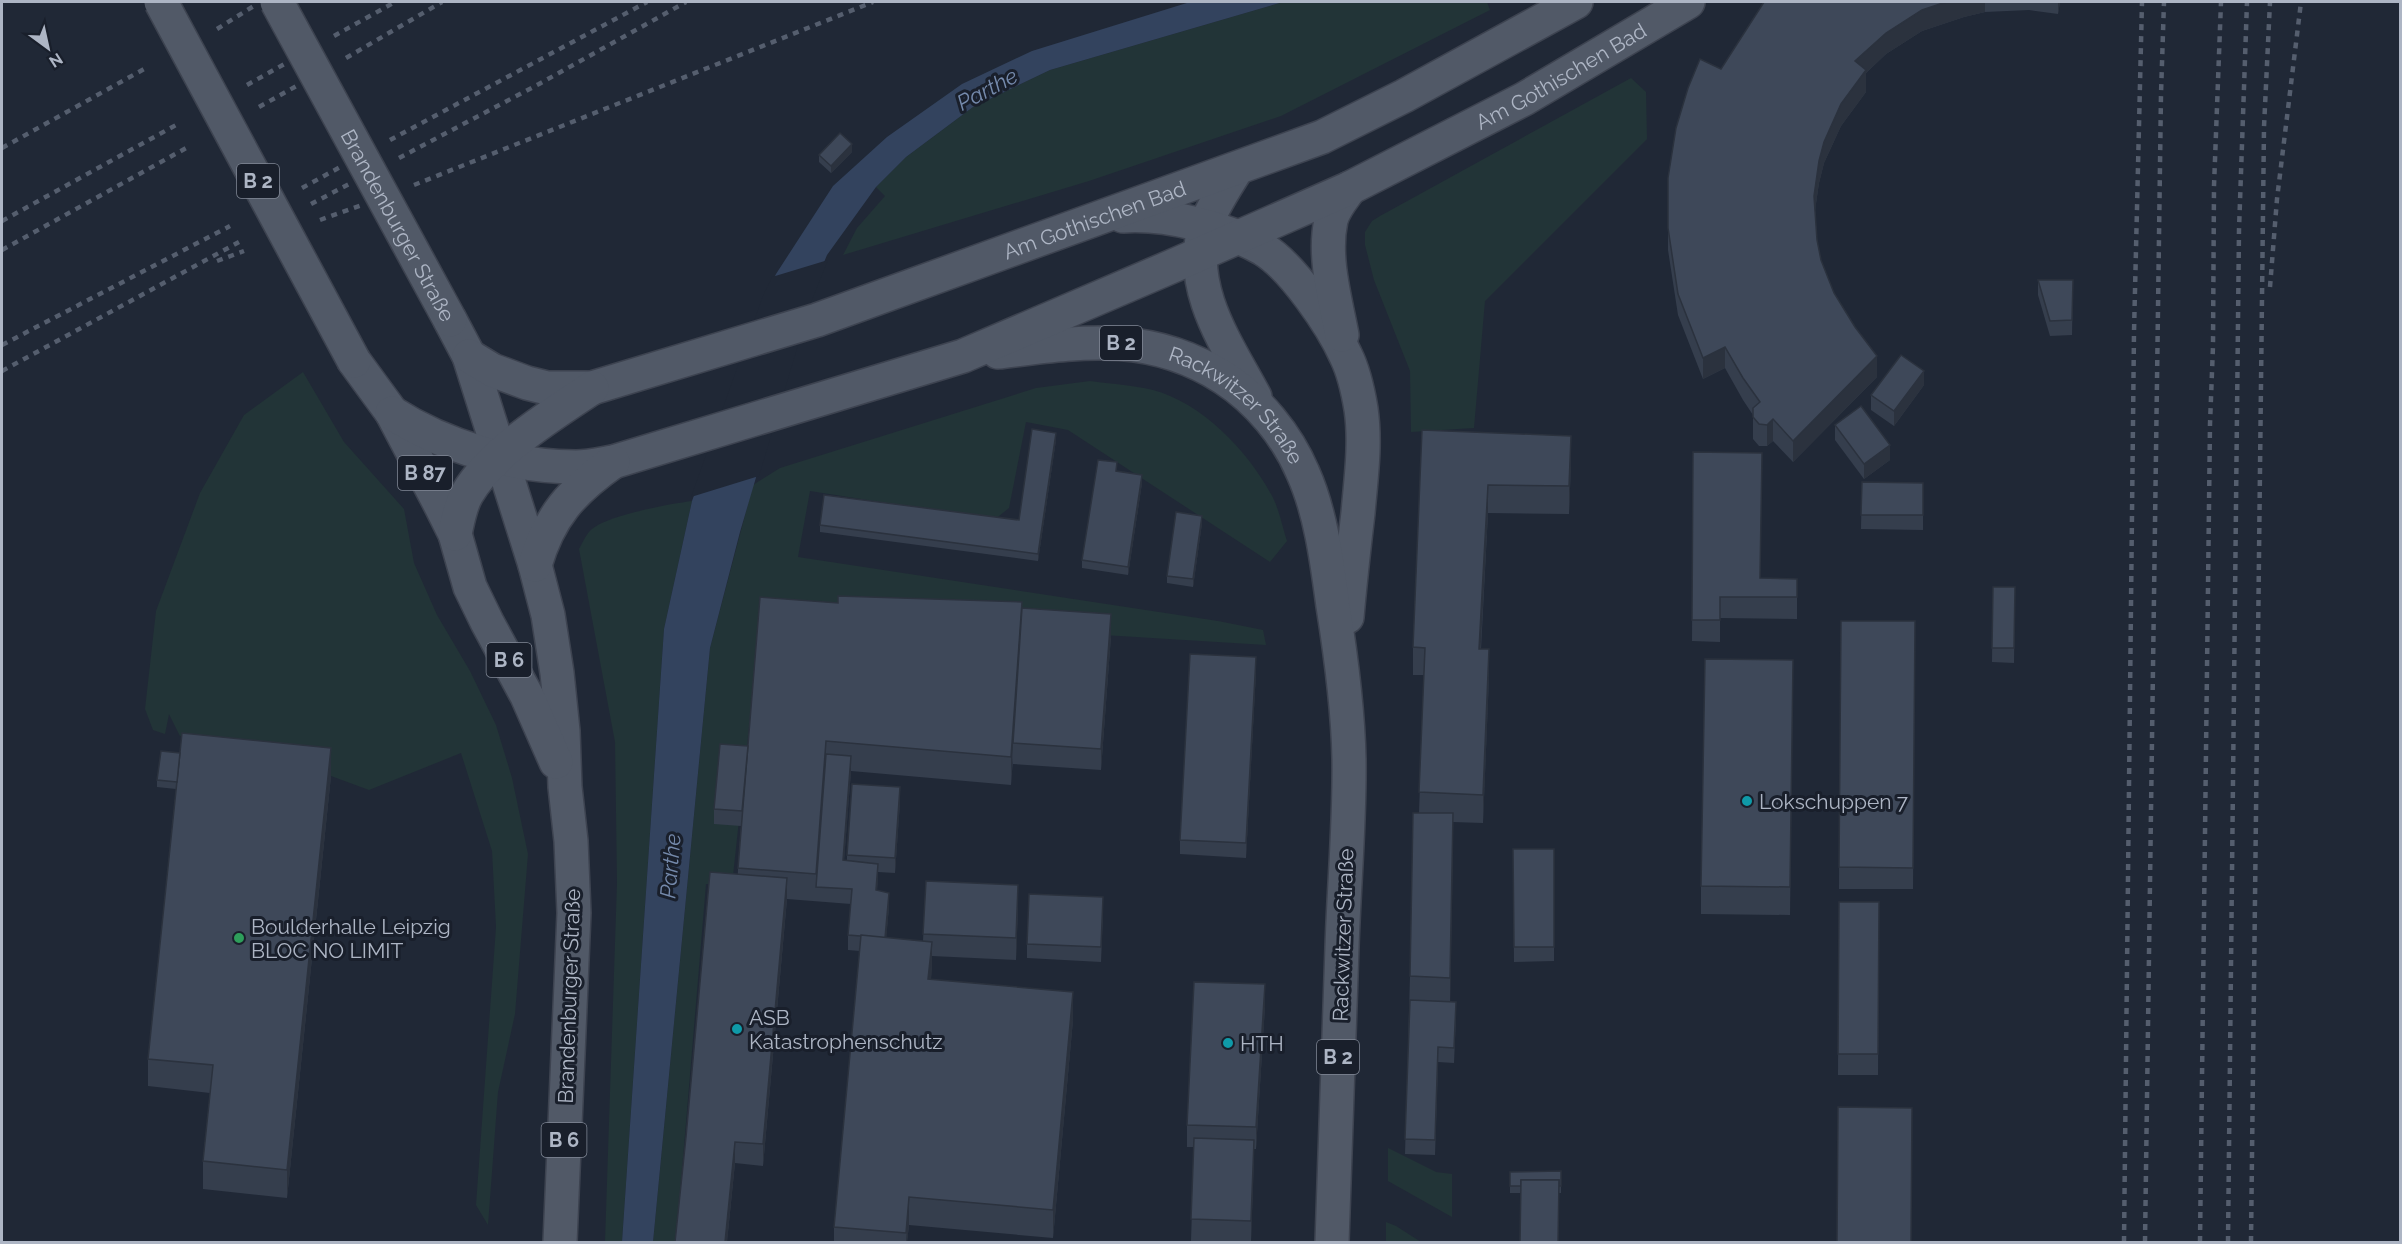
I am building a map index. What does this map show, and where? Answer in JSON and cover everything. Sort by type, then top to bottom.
[{"type":"main road","name":"Brandenburger Straße","points":[[161,2],[354,361],[392,413],[455,534],[470,587],[527,696],[546,736],[565,787]]},
{"type":"main road","name":"Brandenburger Straße","points":[[277,2],[469,356],[535,565],[548,615],[563,730],[574,913],[560,1242]]},
{"type":"main road","name":"Am Gothischen Bad","points":[[469,356],[492,370],[527,383],[547,388],[592,388],[817,320],[1296,148],[1404,96],[1576,2]]},
{"type":"main road","name":"Am Gothischen Bad","points":[[1203,240],[1236,238],[1350,188],[1524,99],[1688,2]]},
{"type":"main road","points":[[1236,170],[1203,240],[1200,276],[1203,290],[1230,350],[1262,410]]},
{"type":"main road","points":[[1347,357],[1331,280],[1329,246],[1331,218],[1350,188]]},
{"type":"main road","name":"B 2","points":[[1098,219],[1143,215],[1166,217],[1203,240]]},
{"type":"main road","name":"Rackwitzer Straße","points":[[1236,238],[1262,249],[1283,267],[1324,317],[1347,357],[1361,409],[1363,466],[1342,663]]},
{"type":"main road","points":[[963,356],[1203,240]]},
{"type":"main road","name":"Rackwitzer Straße","points":[[963,356],[1087,341],[1153,348],[1203,366],[1225,378],[1262,410],[1293,452],[1304,474],[1313,502],[1329,579],[1342,663],[1349,758],[1332,1242]]},
{"type":"main road","name":"B 2","points":[[392,413],[443,440],[500,457],[541,465],[569,466],[613,462],[963,356]]},
{"type":"main road","name":"Am Gothischen Bad","points":[[500,457],[528,432],[592,388]]},
{"type":"main road","points":[[455,534],[461,508],[468,493],[481,475],[500,457]]},
{"type":"main road","points":[[535,565],[541,544],[558,511],[591,477],[613,462]]},
{"type":"shaded area","points":[[1283,2],[1487,2],[1490,10],[1281,116],[1089,181],[843,255],[857,228],[885,196],[876,187],[906,157],[973,107],[1050,70]]},
{"type":"shaded area","points":[[1631,78],[1646,92],[1647,139],[1485,301],[1474,428],[1411,432],[1410,371],[1374,280],[1365,245],[1365,232],[1372,221],[1380,216]]},
{"type":"shaded area","points":[[303,372],[344,442],[404,509],[414,563],[437,615],[470,671],[496,725],[512,778],[528,854],[515,1014],[498,1092],[488,1225],[476,1205],[496,927],[492,851],[461,753],[369,790],[331,776],[295,752],[180,736],[169,714],[165,734],[153,730],[145,709],[156,611],[200,493],[244,415]]},
{"type":"shaded area","points":[[1090,381],[1145,388],[1171,396],[1206,417],[1236,445],[1271,494],[1287,541],[1270,562],[1068,430],[1026,422],[1009,508],[994,520],[810,491],[798,557],[1218,621],[1263,630],[1266,645],[1022,630],[760,625],[732,885],[706,884],[676,1242],[653,1242],[710,648],[753,485],[780,468],[1036,388]]},
{"type":"shaded area","points":[[692,501],[664,629],[622,1242],[605,1242],[617,883],[615,742],[579,549],[590,531],[600,524],[640,511]]},
{"type":"shaded area","points":[[1388,1148],[1436,1172],[1452,1174],[1452,1217],[1388,1181]]},
{"type":"shaded area","points":[[1386,1222],[1396,1226],[1421,1242],[1386,1242]]},
{"type":"water","name":"Parthe","points":[[1190,2],[1283,2],[1050,70],[973,107],[906,157],[876,187],[827,255],[807,304],[740,532],[710,648],[653,1242],[622,1242],[664,629],[692,501],[765,297],[776,274],[833,186],[887,137],[962,84],[1032,51]]},
{"type":"pier","points":[[828,260],[810,305],[759,476],[691,497],[763,296],[772,277]]},
{"type":"building","points":[[1764,2],[1946,2],[1922,10],[1886,33],[1855,61],[1866,70],[1841,104],[1824,142],[1814,196],[1817,240],[1821,260],[1834,293],[1855,327],[1877,356],[1793,441],[1773,419],[1767,425],[1759,424],[1753,417],[1753,408],[1760,402],[1725,347],[1703,358],[1678,294],[1668,228],[1668,178],[1676,128],[1688,88],[1700,59],[1721,69]]},
{"type":"building","points":[[840,133],[852,144],[831,166],[819,155]]},
{"type":"building","points":[[2038,280],[2073,280],[2072,320],[2050,321]]},
{"type":"building","points":[[1901,355],[1924,371],[1894,411],[1871,395]]},
{"type":"building","points":[[1861,406],[1890,445],[1864,464],[1835,425]]},
{"type":"building","points":[[1032,429],[1056,433],[1038,554],[820,525],[824,495],[1019,520]]},
{"type":"building","points":[[1422,430],[1571,436],[1569,486],[1488,485],[1479,649],[1489,649],[1483,795],[1419,792],[1425,648],[1413,647]]},
{"type":"building","points":[[1693,452],[1762,453],[1760,578],[1797,579],[1797,597],[1720,597],[1720,620],[1692,620]]},
{"type":"building","points":[[1098,460],[1117,462],[1116,471],[1142,475],[1128,567],[1082,560]]},
{"type":"building","points":[[1862,482],[1923,483],[1923,515],[1861,515]]},
{"type":"building","points":[[1176,512],[1202,516],[1193,579],[1167,576]]},
{"type":"building","points":[[1993,587],[2015,587],[2014,648],[1992,648]]},
{"type":"building","points":[[838,596],[1022,602],[1011,757],[826,741],[816,874],[738,868],[760,597],[838,603]]},
{"type":"building","points":[[1022,608],[1111,614],[1101,749],[1013,743]]},
{"type":"building","points":[[1841,621],[1915,621],[1913,868],[1839,867]]},
{"type":"building","points":[[1190,654],[1256,657],[1246,843],[1180,840]]},
{"type":"building","name":"Lokschuppen 7","points":[[1705,659],[1793,660],[1790,887],[1701,886]]},
{"type":"building","name":"Boulderhalle Leipzig BLOC NO LIMIT","points":[[182,733],[331,748],[287,1170],[203,1161],[213,1065],[148,1059]]},
{"type":"building","points":[[720,744],[748,746],[742,811],[714,809]]},
{"type":"building","points":[[161,751],[180,753],[177,782],[157,780]]},
{"type":"building","points":[[826,754],[851,756],[843,860],[878,864],[876,890],[889,893],[885,938],[848,935],[852,889],[816,887]]},
{"type":"building","points":[[852,784],[900,787],[895,858],[847,855]]},
{"type":"building","points":[[1413,813],[1453,813],[1450,978],[1410,976]]},
{"type":"building","points":[[1513,849],[1554,849],[1554,947],[1514,947]]},
{"type":"building","name":"ASB Katastrophenschutz","points":[[710,872],[787,878],[763,1144],[735,1142],[725,1242],[675,1242],[686,1137]]},
{"type":"building","points":[[926,881],[1018,885],[1016,938],[923,934]]},
{"type":"building","points":[[1029,894],[1103,897],[1101,947],[1027,944]]},
{"type":"building","points":[[1839,902],[1879,902],[1878,1054],[1838,1054]]},
{"type":"building","points":[[861,935],[932,942],[928,979],[1073,992],[1053,1210],[909,1197],[906,1233],[834,1227]]},
{"type":"building","name":"HTH","points":[[1194,982],[1265,984],[1256,1127],[1187,1125]]},
{"type":"building","points":[[1410,1000],[1456,1002],[1454,1048],[1438,1047],[1435,1140],[1405,1139]]},
{"type":"building","points":[[1838,1107],[1912,1108],[1911,1242],[1837,1242]]},
{"type":"building","points":[[1194,1138],[1254,1140],[1251,1221],[1191,1219]]},
{"type":"building","points":[[1561,1171],[1561,1186],[1559,1186],[1559,1180],[1521,1180],[1521,1186],[1510,1186],[1510,1172]]},
{"type":"building","points":[[1521,1180],[1559,1180],[1558,1242],[1520,1242]]},
{"type":"railway","points":[[334,36],[395,2]]},
{"type":"railway","points":[[346,58],[442,2]]},
{"type":"railway","points":[[390,140],[647,2]]},
{"type":"railway","points":[[399,158],[539,84],[686,2]]},
{"type":"railway","points":[[414,185],[873,2]]},
{"type":"railway","points":[[2124,1242],[2134,332],[2142,2]]},
{"type":"railway","points":[[2145,1242],[2164,2]]},
{"type":"railway","points":[[2200,1242],[2214,186],[2221,2]]},
{"type":"railway","points":[[2228,1242],[2239,230],[2247,2]]},
{"type":"railway","points":[[2251,1242],[2264,127],[2270,2]]},
{"type":"railway","points":[[2270,287],[2277,199],[2301,2]]},
{"type":"railway","points":[[217,29],[257,4]]},
{"type":"railway","points":[[247,85],[288,62]]},
{"type":"railway","points":[[2,148],[146,68]]},
{"type":"railway","points":[[259,107],[300,84]]},
{"type":"railway","points":[[2,221],[176,125]]},
{"type":"railway","points":[[2,250],[188,147]]},
{"type":"railway","points":[[302,188],[344,165]]},
{"type":"railway","points":[[311,204],[353,182]]},
{"type":"railway","points":[[320,220],[365,204]]},
{"type":"railway","points":[[2,345],[230,226]]},
{"type":"railway","points":[[2,371],[239,242]]},
{"type":"railway","points":[[217,261],[244,251]]},
{"type":"place","name":"Lokschuppen 7","points":[[1747,801]]},
{"type":"place","name":"Boulderhalle Leipzig BLOC NO LIMIT","points":[[239,938]]},
{"type":"place","name":"ASB Katastrophenschutz","points":[[737,1029]]},
{"type":"place","name":"HTH","points":[[1228,1043]]}]
